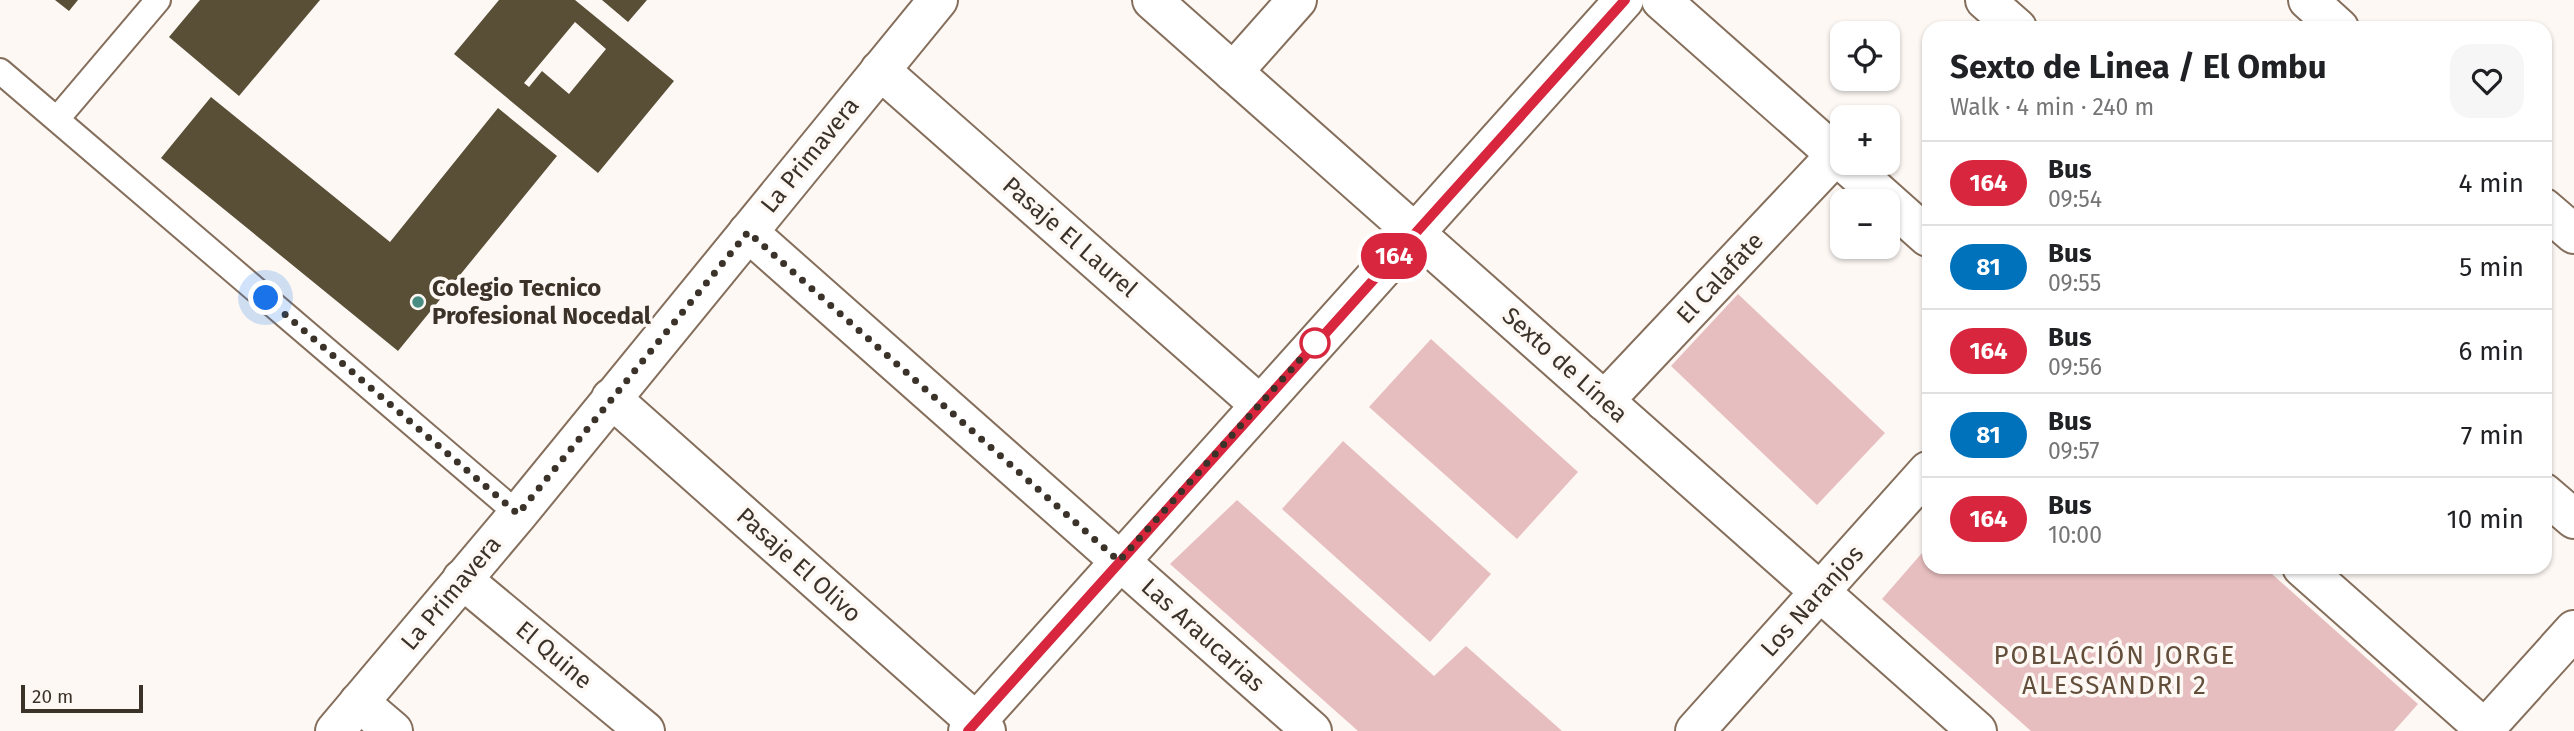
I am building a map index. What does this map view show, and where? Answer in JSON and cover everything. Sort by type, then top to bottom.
[{"type":"street","name":"La Primavera","points":[[335,731],[518,514],[938,0]]},
{"type":"street","name":"Sexto de Línea","points":[[1153,0],[1976,731]]},
{"type":"street","points":[[1233,72],[1297,0]]},
{"type":"street","points":[[976,728],[1119,561],[1625,0]]},
{"type":"street","points":[[1661,0],[1830,149]]},
{"type":"street","points":[[1985,0],[2009,21]]},
{"type":"street","name":"Pasaje El Laurel","points":[[880,70],[1260,405]]},
{"type":"street","name":"El Calafate","points":[[1604,401],[1830,170]]},
{"type":"street","points":[[1859,175],[1922,232]]},
{"type":"street","points":[[2552,215],[2574,234]]},
{"type":"street","name":"Las Araucarias","points":[[748,232],[1312,731]]},
{"type":"street","name":"Pasaje El Olivo","points":[[611,398],[976,728]]},
{"type":"street","name":"Los Naranjos","points":[[1695,731],[1922,478]]},
{"type":"street","points":[[2552,500],[2574,519]]},
{"type":"street","points":[[2310,574],[2485,730],[2574,629]]},
{"type":"street","name":"El Quine","points":[[462,579],[645,731]]},
{"type":"street","points":[[359,702],[393,731]]},
{"type":"lane","points":[[57,119],[158,0]]},
{"type":"lane","points":[[0,71],[518,514]]},
{"type":"shaded area","points":[[1738,294],[1885,433],[1817,505],[1671,366]]},
{"type":"shaded area","points":[[1431,339],[1578,472],[1517,539],[1369,407]]},
{"type":"shaded area","points":[[1343,441],[1491,574],[1430,642],[1282,509]]},
{"type":"shaded area","points":[[1237,500],[1434,676],[1466,646],[1562,731],[1358,731],[1170,564]]},
{"type":"shaded area","points":[[1922,553],[1922,574],[2272,574],[2418,704],[2394,731],[2031,731],[1882,599]]},
{"type":"building","points":[[55,0],[78,0],[69,11]]},
{"type":"building","points":[[200,0],[320,0],[239,96],[169,37]]},
{"type":"building","points":[[499,0],[575,0],[674,81],[598,173],[454,54]],"holes":[[[575,22],[606,49],[569,94],[542,71],[529,87],[524,83]]]},
{"type":"building","points":[[602,0],[647,0],[628,22]]},
{"type":"building","points":[[211,97],[390,242],[498,108],[557,156],[398,351],[161,158]]},
{"type":"bus line","name":"164","points":[[968,731],[1625,0]]},
{"type":"place","name":"Colegio Tecnico Profesional Nocedal","points":[[418,302]]},
{"type":"district","name":"POBLACIÓN JORGE ALESSANDRI 2","points":[[2115,670]]},
{"type":"route","points":[[266,298],[518,514],[748,232],[1119,561],[1315,343]]}]
